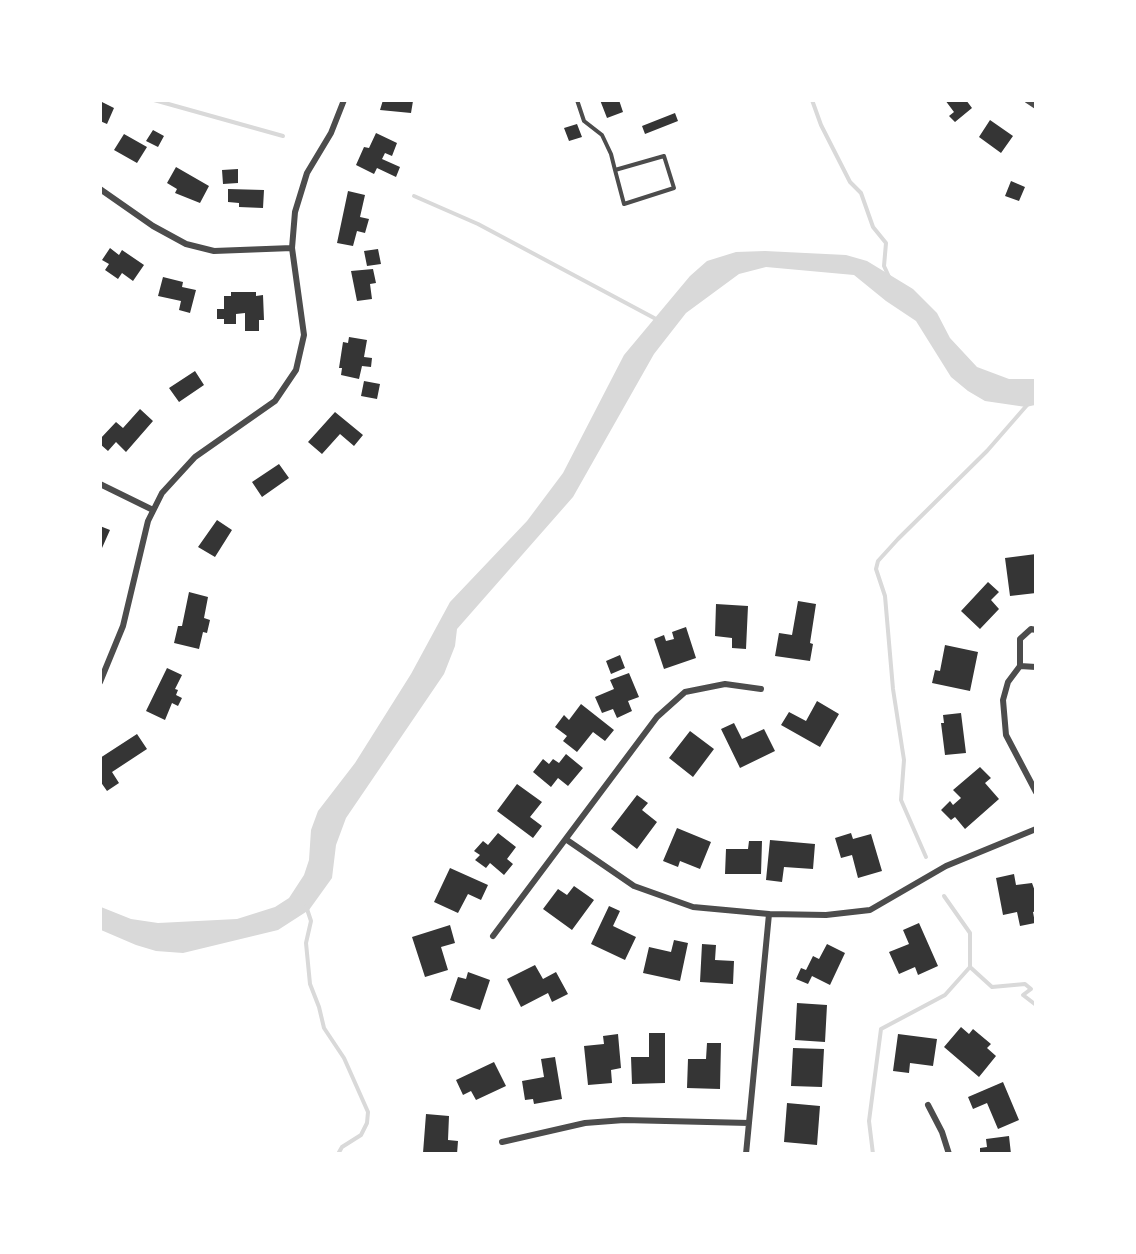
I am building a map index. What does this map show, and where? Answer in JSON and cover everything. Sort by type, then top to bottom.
[{"type":"street","points":[[100,682],[123,626],[142,542],[153,510],[162,493],[184,466],[262,412],[281,394],[296,370],[304,335],[292,248],[295,212],[303,184],[331,133],[344,100]]},
{"type":"street","points":[[1027,100],[1035,106]]},
{"type":"street","points":[[100,189],[153,226],[186,244],[214,250],[292,248]]},
{"type":"street","points":[[100,484],[153,510]]},
{"type":"street","points":[[1035,630],[1031,629],[1020,639],[1020,666],[1008,682],[1003,700],[1006,735],[1035,792]]},
{"type":"street","points":[[1020,666],[1035,667]]},
{"type":"street","points":[[493,936],[657,717],[685,692],[725,684],[761,690]]},
{"type":"street","points":[[567,840],[634,886],[693,907],[769,914],[826,915],[870,910],[946,866],[1035,829]]},
{"type":"street","points":[[746,1154],[769,914]]},
{"type":"street","points":[[928,1105],[942,1132],[949,1154]]},
{"type":"street","points":[[502,1142],[585,1123],[624,1119],[749,1123]]},
{"type":"lane","points":[[577,100],[584,121],[602,135],[624,204],[674,188],[664,156],[615,171]]},
{"type":"shaded area","points":[[736,252],[846,255],[867,261],[913,289],[937,313],[950,338],[977,367],[1009,379],[1035,379],[1035,405],[1026,407],[985,401],[968,391],[951,377],[916,321],[886,301],[854,275],[766,267],[739,274],[686,313],[654,354],[573,497],[457,629],[455,646],[444,674],[346,818],[336,845],[332,878],[309,910],[278,930],[183,953],[156,951],[101,930],[101,907],[131,919],[158,923],[237,919],[275,907],[289,898],[304,875],[309,860],[311,830],[318,811],[355,763],[411,674],[450,602],[527,521],[563,473],[624,355],[690,276],[707,261]]},
{"type":"building","points":[[383,100],[413,101],[411,113],[380,110]]},
{"type":"building","points":[[600,100],[619,100],[623,112],[607,118]]},
{"type":"building","points":[[945,100],[966,100],[972,108],[955,122],[949,116],[954,112]]},
{"type":"building","points":[[102,102],[114,108],[107,124],[100,121]]},
{"type":"building","points":[[675,113],[678,121],[645,134],[642,126]]},
{"type":"building","points":[[990,120],[1013,136],[1001,153],[979,137]]},
{"type":"building","points":[[577,124],[582,137],[569,141],[564,128]]},
{"type":"building","points":[[153,130],[164,136],[158,147],[146,141]]},
{"type":"building","points":[[376,133],[397,143],[392,156],[385,153],[382,159],[400,167],[396,177],[377,168],[374,174],[356,165],[364,147],[369,148]]},
{"type":"building","points":[[124,134],[147,147],[137,163],[114,150]]},
{"type":"building","points":[[176,167],[209,186],[200,203],[175,193],[177,189],[167,183]]},
{"type":"building","points":[[238,169],[238,183],[223,184],[222,170]]},
{"type":"building","points":[[1011,181],[1025,187],[1019,201],[1005,196]]},
{"type":"building","points":[[228,189],[264,190],[263,208],[239,207],[239,203],[228,202]]},
{"type":"building","points":[[348,191],[365,195],[360,217],[369,219],[365,233],[357,231],[353,246],[337,243]]},
{"type":"building","points":[[110,248],[119,255],[122,250],[144,265],[133,281],[122,273],[118,279],[105,270],[109,264],[102,260]]},
{"type":"building","points":[[378,249],[381,264],[367,266],[364,251]]},
{"type":"building","points":[[373,269],[376,283],[370,284],[372,299],[357,301],[351,271]]},
{"type":"building","points":[[163,277],[183,282],[182,287],[196,290],[190,313],[179,310],[181,301],[158,296]]},
{"type":"building","points":[[231,292],[256,292],[256,296],[263,295],[264,320],[259,320],[259,331],[245,331],[245,313],[236,314],[236,324],[224,324],[224,319],[217,319],[217,309],[224,309],[224,296],[231,296]]},
{"type":"building","points":[[349,337],[367,340],[364,357],[372,358],[371,367],[362,366],[359,379],[341,375],[342,368],[339,368],[343,342],[348,343]]},
{"type":"building","points":[[195,371],[204,385],[179,402],[169,388]]},
{"type":"building","points":[[364,381],[380,384],[377,399],[361,396]]},
{"type":"building","points":[[140,409],[153,421],[126,452],[116,442],[108,451],[100,444],[100,439],[116,422],[123,428]]},
{"type":"building","points":[[335,412],[363,435],[354,446],[340,434],[322,454],[308,442]]},
{"type":"building","points":[[279,464],[289,478],[262,497],[252,482]]},
{"type":"building","points":[[217,520],[232,530],[215,557],[198,547]]},
{"type":"building","points":[[100,526],[110,530],[102,548],[100,547]]},
{"type":"building","points":[[1036,554],[1036,593],[1010,596],[1005,558]]},
{"type":"building","points":[[988,582],[999,592],[991,600],[999,609],[980,629],[961,611]]},
{"type":"building","points":[[189,592],[208,597],[204,618],[210,620],[207,633],[203,632],[199,649],[174,643],[178,626],[182,626]]},
{"type":"building","points":[[798,601],[816,604],[810,643],[813,644],[810,661],[775,656],[779,633],[792,635]]},
{"type":"building","points":[[716,604],[748,606],[746,649],[732,648],[732,638],[715,636]]},
{"type":"building","points":[[686,627],[696,658],[664,669],[654,639],[664,635],[666,641],[674,639],[672,632]]},
{"type":"building","points":[[945,645],[978,652],[970,691],[932,683],[935,670],[940,671]]},
{"type":"building","points":[[620,655],[625,668],[611,674],[606,661]]},
{"type":"building","points":[[167,668],[182,675],[175,689],[178,690],[176,695],[182,698],[178,706],[172,703],[165,720],[146,711]]},
{"type":"building","points":[[629,673],[639,697],[628,701],[632,711],[617,718],[613,709],[602,713],[595,697],[614,689],[610,680]]},
{"type":"building","points":[[817,701],[839,714],[820,747],[781,725],[789,712],[806,721]]},
{"type":"building","points":[[581,704],[614,730],[605,741],[593,732],[577,752],[563,741],[567,736],[555,727],[564,715],[569,720]]},
{"type":"building","points":[[961,713],[966,753],[945,755],[941,723],[944,723],[943,715]]},
{"type":"building","points":[[734,723],[742,739],[764,729],[775,751],[740,768],[721,729]]},
{"type":"building","points":[[690,731],[714,749],[693,777],[669,758]]},
{"type":"building","points":[[137,734],[147,749],[112,772],[119,783],[107,791],[100,781],[100,758]]},
{"type":"building","points":[[566,754],[583,768],[568,786],[558,778],[551,787],[533,772],[543,759],[549,764],[553,759],[559,763]]},
{"type":"building","points":[[980,767],[991,778],[985,783],[999,799],[965,829],[955,817],[951,820],[941,810],[950,801],[953,805],[961,798],[953,790]]},
{"type":"building","points":[[517,784],[542,802],[530,817],[542,826],[533,838],[497,811]]},
{"type":"building","points":[[637,795],[648,803],[642,810],[657,822],[637,849],[611,829]]},
{"type":"building","points":[[677,828],[711,842],[700,869],[680,861],[678,867],[663,861]]},
{"type":"building","points":[[498,833],[516,847],[507,859],[513,864],[504,875],[490,863],[486,868],[475,860],[480,855],[474,851],[483,841],[488,845]]},
{"type":"building","points":[[851,833],[853,839],[871,834],[882,871],[858,878],[852,855],[841,858],[835,838]]},
{"type":"building","points":[[770,840],[815,844],[813,869],[784,867],[782,882],[766,880]]},
{"type":"building","points":[[749,841],[762,841],[761,874],[725,874],[726,849],[748,849]]},
{"type":"building","points":[[450,868],[488,885],[481,900],[468,894],[458,913],[434,902]]},
{"type":"building","points":[[1014,874],[1016,885],[1032,883],[1036,894],[1036,911],[1033,912],[1035,923],[1020,926],[1017,912],[1003,915],[996,878]]},
{"type":"building","points":[[574,886],[594,900],[572,930],[543,909],[558,889],[567,895]]},
{"type":"building","points":[[609,906],[620,911],[613,926],[636,937],[625,960],[591,944]]},
{"type":"building","points":[[919,923],[938,966],[918,975],[915,967],[899,974],[889,952],[909,944],[903,930]]},
{"type":"building","points":[[450,925],[455,943],[441,947],[448,970],[425,977],[412,937]]},
{"type":"building","points":[[674,940],[688,943],[680,981],[643,973],[649,947],[671,952]]},
{"type":"building","points":[[702,944],[716,945],[715,960],[734,961],[733,984],[700,982]]},
{"type":"building","points":[[827,944],[845,953],[830,985],[812,976],[808,984],[796,979],[801,968],[806,970],[813,956],[819,959]]},
{"type":"building","points":[[535,965],[543,979],[556,972],[568,994],[552,1002],[548,993],[521,1007],[507,979]]},
{"type":"building","points":[[468,972],[490,980],[480,1010],[450,1000],[458,977],[466,979]]},
{"type":"building","points":[[797,1003],[827,1005],[825,1042],[795,1040]]},
{"type":"building","points":[[961,1027],[969,1034],[973,1029],[991,1044],[987,1048],[996,1056],[979,1077],[944,1047]]},
{"type":"building","points":[[649,1033],[665,1033],[665,1083],[632,1084],[631,1057],[649,1057]]},
{"type":"building","points":[[618,1034],[621,1068],[611,1070],[612,1083],[588,1085],[584,1046],[604,1044],[603,1036]]},
{"type":"building","points":[[898,1034],[937,1039],[933,1066],[910,1063],[909,1073],[893,1071]]},
{"type":"building","points":[[707,1043],[721,1043],[720,1089],[687,1088],[688,1059],[706,1059]]},
{"type":"building","points":[[793,1048],[824,1049],[822,1087],[791,1086]]},
{"type":"building","points":[[555,1057],[562,1099],[534,1104],[533,1099],[525,1100],[522,1081],[544,1077],[541,1059]]},
{"type":"building","points":[[494,1062],[506,1086],[476,1100],[471,1091],[463,1095],[456,1080]]},
{"type":"building","points":[[1003,1082],[1019,1120],[998,1129],[987,1103],[973,1109],[968,1097]]},
{"type":"building","points":[[787,1103],[820,1106],[817,1145],[784,1142]]},
{"type":"building","points":[[426,1114],[449,1116],[448,1140],[458,1141],[457,1154],[423,1153]]},
{"type":"building","points":[[1009,1136],[1011,1154],[980,1154],[980,1148],[987,1147],[986,1139]]},
{"type":"waterway","points":[[154,100],[283,136]]},
{"type":"waterway","points":[[812,100],[821,125],[850,182],[861,193],[873,227],[886,243],[884,266],[890,279]]},
{"type":"waterway","points":[[414,196],[478,224],[656,319]]},
{"type":"waterway","points":[[926,857],[901,800],[904,760],[893,689],[885,596],[876,569],[878,561],[898,539],[987,451],[1028,404]]},
{"type":"waterway","points":[[873,1154],[869,1121],[881,1029],[945,995],[970,967],[970,933],[944,896]]},
{"type":"waterway","points":[[306,906],[311,921],[306,943],[310,984],[324,1028],[344,1058],[368,1112],[367,1123],[361,1135],[342,1147],[338,1154]]},
{"type":"waterway","points":[[970,967],[992,987],[1025,984],[1031,989],[1023,995],[1036,1005]]}]
